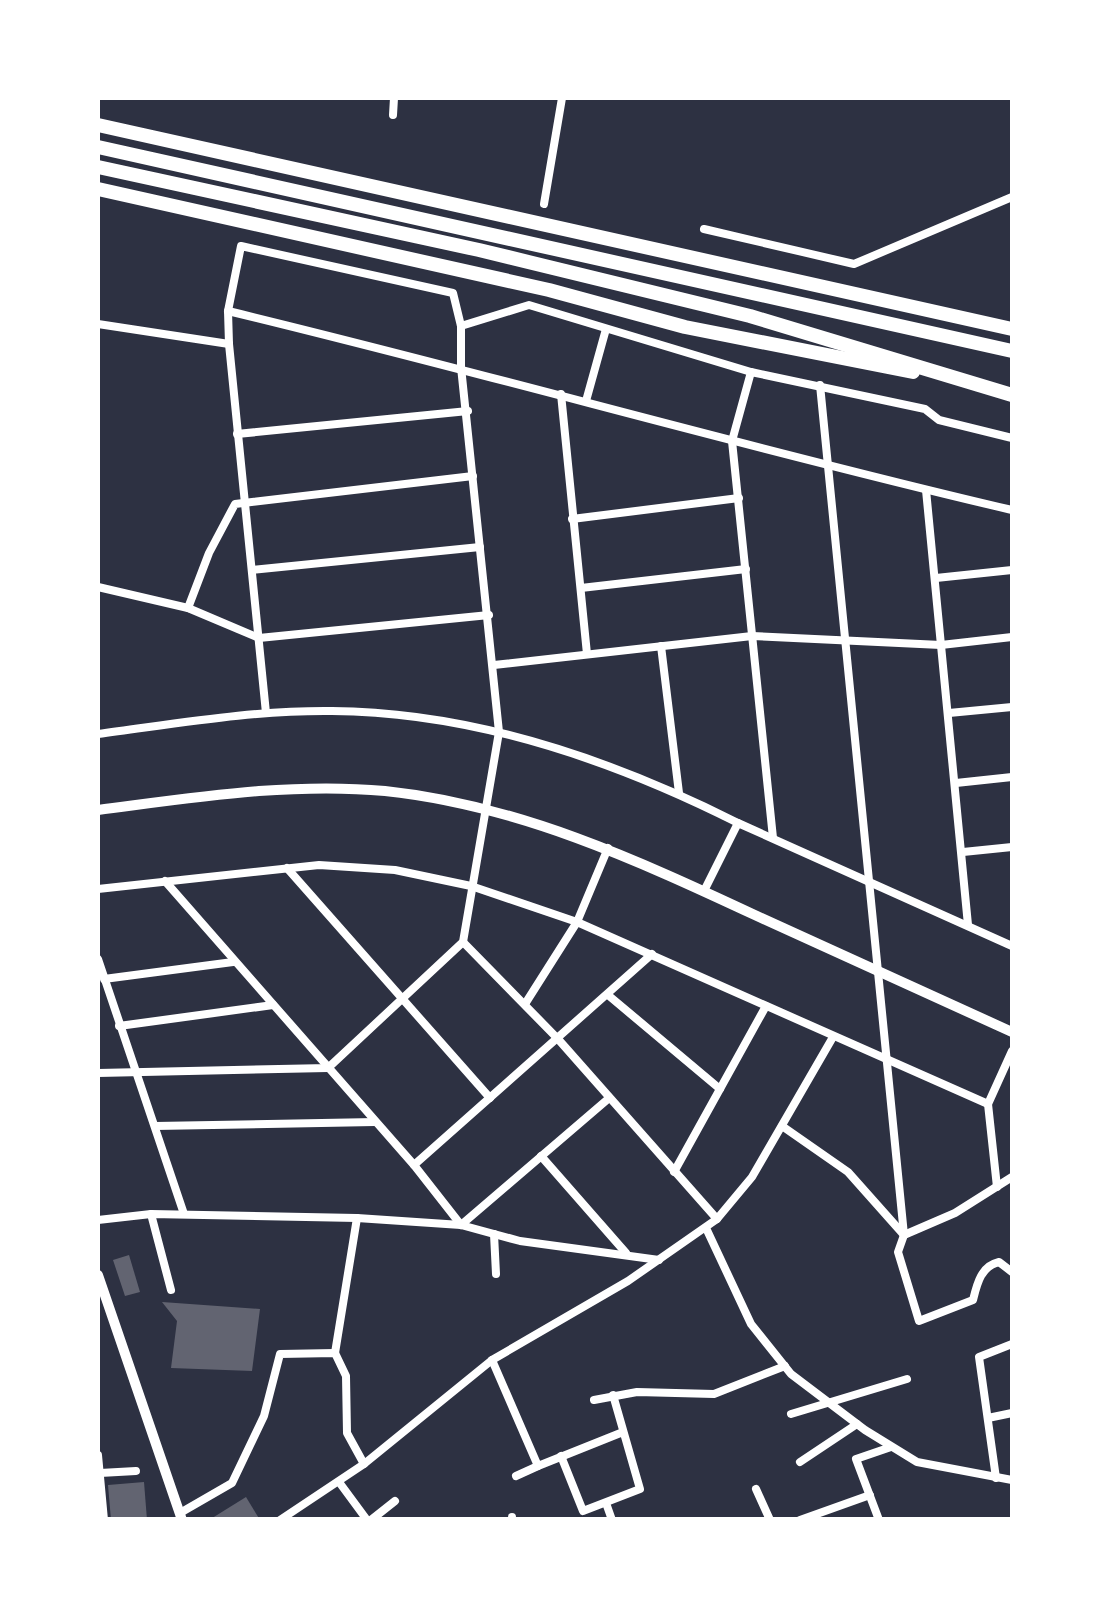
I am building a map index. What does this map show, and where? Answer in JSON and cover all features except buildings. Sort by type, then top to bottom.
[{"type":"highway","points":[[98,125],[1012,330]]},
{"type":"highway","points":[[98,146],[1012,352]]},
{"type":"highway","points":[[98,167],[479,250],[750,316],[1012,395]]},
{"type":"highway","points":[[98,189],[549,290],[703,331],[968,382]]},
{"type":"street","points":[[393,116],[394,98]]},
{"type":"street","points":[[544,204],[562,98]]},
{"type":"street","points":[[704,229],[854,264],[1012,197]]},
{"type":"street","points":[[98,1073],[133,1069],[328,1068],[463,942],[500,732],[461,367],[461,326],[452,293],[240,246],[228,311],[229,344],[266,713]]},
{"type":"street","points":[[461,326],[529,305],[751,372],[925,410],[938,420],[1012,438]]},
{"type":"street","points":[[228,311],[461,367],[828,468],[1012,510]]},
{"type":"street","points":[[98,324],[229,344]]},
{"type":"street","points":[[586,401],[606,329]]},
{"type":"street","points":[[751,372],[732,441],[773,838]]},
{"type":"street","points":[[820,385],[890,1060],[904,1235],[898,1252],[918,1320],[974,1300],[978,1280],[992,1264],[999,1262],[1010,1272],[1012,1285]]},
{"type":"street","points":[[561,394],[586,654]]},
{"type":"street","points":[[237,434],[468,411]]},
{"type":"street","points":[[188,608],[209,553],[235,504],[473,476]]},
{"type":"street","points":[[926,490],[968,925]]},
{"type":"street","points":[[572,519],[739,498]]},
{"type":"street","points":[[252,570],[480,546]]},
{"type":"street","points":[[581,588],[746,569]]},
{"type":"street","points":[[936,578],[1012,570]]},
{"type":"street","points":[[98,587],[188,608],[259,638],[489,616]]},
{"type":"street","points":[[494,665],[752,636],[941,644],[1012,637]]},
{"type":"street","points":[[661,646],[679,793]]},
{"type":"street","points":[[949,714],[1012,707]]},
{"type":"street","points":[[98,734],[266,713],[334,711],[500,732],[679,793],[1012,946]]},
{"type":"street","points":[[956,783],[1012,777]]},
{"type":"street","points":[[98,810],[252,791],[326,789],[381,791],[486,808],[608,848],[1012,1032]]},
{"type":"street","points":[[704,891],[738,823]]},
{"type":"street","points":[[963,852],[1012,847]]},
{"type":"street","points":[[524,1004],[577,922],[608,848]]},
{"type":"street","points":[[98,889],[319,865],[395,870],[472,886],[577,922],[988,1104]]},
{"type":"street","points":[[286,868],[490,1098]]},
{"type":"street","points":[[165,881],[414,1165],[461,1226]]},
{"type":"street","points":[[463,942],[558,1039],[717,1219]]},
{"type":"street","points":[[414,1165],[652,954]]},
{"type":"street","points":[[98,959],[184,1214]]},
{"type":"street","points":[[104,980],[234,962]]},
{"type":"street","points":[[608,995],[720,1089]]},
{"type":"street","points":[[120,1026],[273,1006]]},
{"type":"street","points":[[674,1172],[766,1006]]},
{"type":"street","points":[[280,1520],[364,1464],[492,1360],[659,1260],[717,1219],[752,1177],[833,1037]]},
{"type":"street","points":[[997,1187],[988,1104],[1012,1050]]},
{"type":"street","points":[[461,1226],[608,1099]]},
{"type":"street","points":[[155,1126],[376,1122]]},
{"type":"street","points":[[782,1126],[848,1172],[904,1235]]},
{"type":"street","points":[[542,1156],[626,1254]]},
{"type":"street","points":[[904,1235],[1012,1178]]},
{"type":"street","points":[[151,1214],[172,1290]]},
{"type":"street","points":[[98,1220],[151,1214],[357,1218],[461,1226],[562,1248],[659,1260]]},
{"type":"street","points":[[357,1218],[335,1353],[346,1376],[346,1433],[364,1464]]},
{"type":"street","points":[[706,1228],[751,1324],[785,1366],[827,1401],[917,1462],[1012,1480]]},
{"type":"street","points":[[494,1234],[496,1274]]},
{"type":"street","points":[[98,1274],[181,1516],[232,1484],[264,1416],[280,1354],[335,1353]]},
{"type":"street","points":[[996,1478],[979,1357],[1012,1344]]},
{"type":"street","points":[[492,1360],[538,1466]]},
{"type":"street","points":[[594,1400],[613,1395],[714,1394],[785,1366]]},
{"type":"street","points":[[791,1414],[907,1379]]},
{"type":"street","points":[[561,1456],[583,1511],[640,1489],[613,1395]]},
{"type":"street","points":[[988,1418],[1012,1412]]},
{"type":"street","points":[[800,1462],[857,1424]]},
{"type":"street","points":[[516,1476],[623,1432]]},
{"type":"street","points":[[878,1520],[856,1459],[891,1447]]},
{"type":"street","points":[[98,1455],[104,1520]]},
{"type":"street","points":[[100,1473],[136,1470]]},
{"type":"street","points":[[339,1482],[369,1520],[395,1501]]},
{"type":"street","points":[[756,1489],[770,1520]]},
{"type":"street","points":[[800,1520],[870,1495]]},
{"type":"street","points":[[606,1503],[612,1520]]}]
